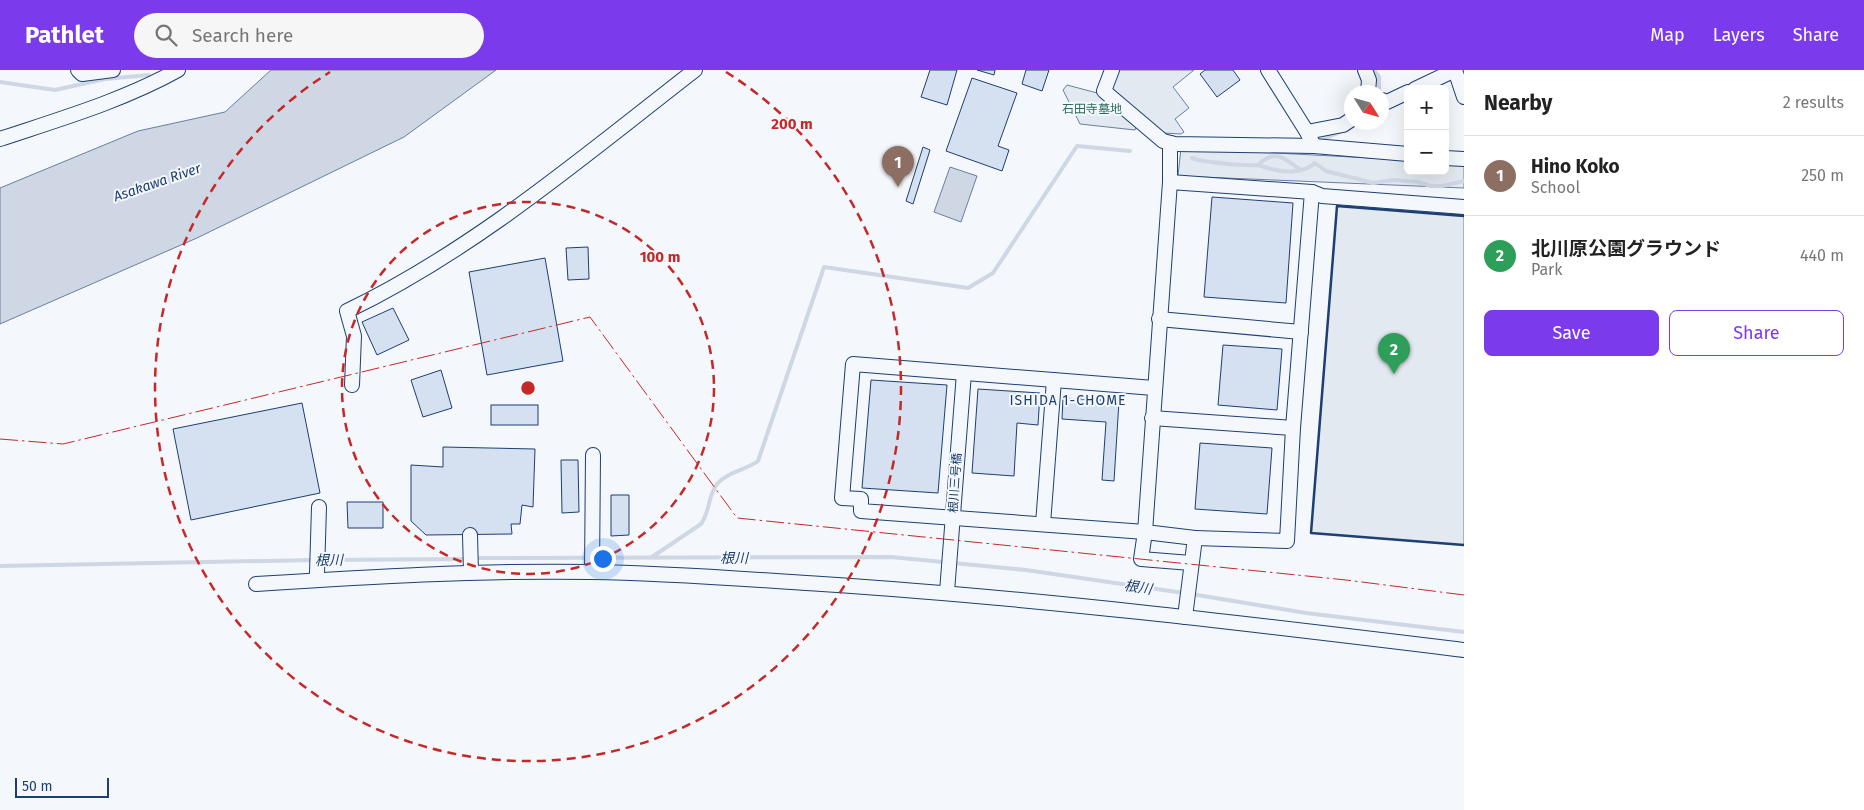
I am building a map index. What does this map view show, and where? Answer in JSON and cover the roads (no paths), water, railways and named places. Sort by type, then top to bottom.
[{"type":"street","points":[[78,70],[82,74],[114,70]]},
{"type":"street","points":[[0,139],[117,99],[159,74],[178,70]]},
{"type":"street","points":[[352,385],[354,336],[347,311],[380,295],[475,236],[572,166],[695,70]]},
{"type":"street","points":[[1112,70],[1104,91],[1163,141],[1170,143],[1314,146],[1404,154]]},
{"type":"street","points":[[1268,70],[1314,146]]},
{"type":"street","points":[[1364,70],[1369,80],[1369,85]]},
{"type":"street","points":[[1423,85],[1455,70],[1464,97]]},
{"type":"street","points":[[1389,101],[1404,94]]},
{"type":"street","points":[[1306,132],[1344,124]]},
{"type":"street","points":[[1170,143],[1170,182],[1145,532],[1141,559],[1191,563]]},
{"type":"street","points":[[1449,158],[1464,159]]},
{"type":"street","points":[[1170,182],[1312,192],[1322,196],[1464,207]]},
{"type":"street","points":[[1154,388],[852,364],[842,498],[861,499],[861,511],[1145,532],[1194,538],[1287,541],[1293,428],[1312,192]]},
{"type":"street","points":[[1160,319],[1301,332]]},
{"type":"street","name":"根川三号橋","points":[[947,592],[964,373]]},
{"type":"street","points":[[1043,524],[1054,380]]},
{"type":"street","points":[[1152,418],[1293,428]]},
{"type":"street","points":[[592,455],[592,568]]},
{"type":"street","points":[[316,574],[319,507]]},
{"type":"street","points":[[1185,611],[1194,538]]},
{"type":"street","points":[[470,541],[471,569]]},
{"type":"street","points":[[256,584],[316,574],[471,569],[592,568],[947,592],[1185,611],[1464,650]]},
{"type":"water","name":"Asakawa River","points":[[271,70],[496,70],[404,137],[197,238],[0,324],[0,188],[138,131],[225,112]]},
{"type":"water","points":[[950,167],[977,176],[961,222],[934,212]]},
{"type":"waterway","points":[[1374,70],[1379,77],[1379,85]]},
{"type":"waterway","points":[[0,82],[55,90],[105,79],[149,75]]},
{"type":"waterway","points":[[1319,141],[1340,132]]},
{"type":"waterway","points":[[652,557],[701,524],[714,488],[721,480],[758,461],[824,267],[968,288],[993,273],[1077,146],[1130,151]]},
{"type":"waterway","points":[[1258,165],[1264,160],[1275,156],[1284,159],[1301,170]]},
{"type":"waterway","points":[[1192,158],[1227,164],[1258,165],[1288,171],[1305,169],[1315,163],[1326,171],[1373,183],[1393,180],[1442,186],[1464,181]]},
{"type":"waterway","name":"根川","points":[[474,558],[891,557],[1026,570],[1184,593]]},
{"type":"waterway","name":"根川","points":[[321,560],[467,559]]},
{"type":"waterway","name":"根川","points":[[0,566],[314,560]]},
{"type":"waterway","name":"根川","points":[[1191,594],[1306,613],[1464,632]]},
{"type":"place","name":"Hino Koko","points":[[898,187]]},
{"type":"place","name":"北川原公園グラウンド","points":[[1394,374]]},
{"type":"district","name":"ISHIDA 1-CHOME","points":[[1068,400]]},
{"type":"park label","name":"石田寺墓地","points":[[1092,109]]}]
